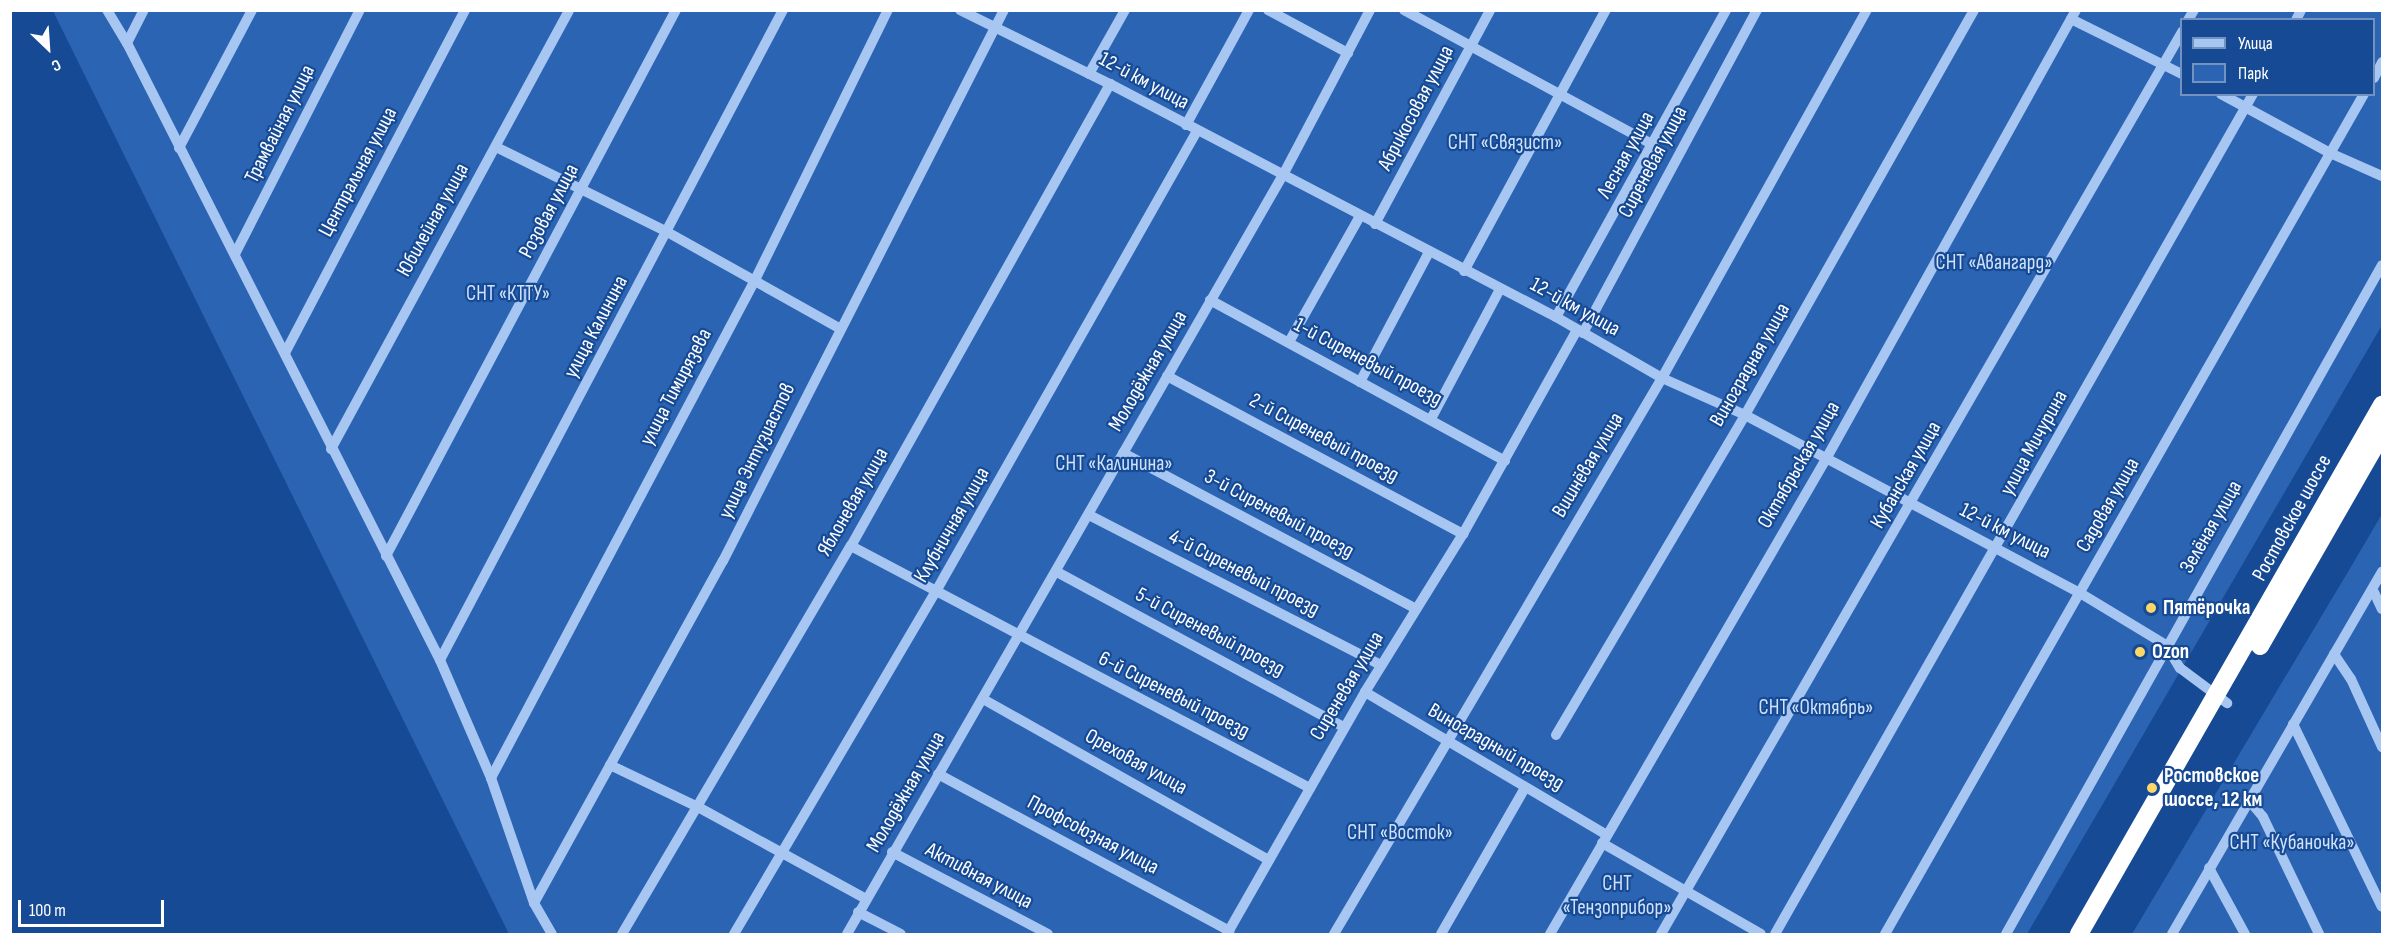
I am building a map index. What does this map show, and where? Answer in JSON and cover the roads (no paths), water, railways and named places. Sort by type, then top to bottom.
[{"type":"highway","name":"Ростовское шоссе","points":[[2093,934],[2382,405]]},
{"type":"highway","name":"Ростовское шоссе","points":[[2079,934],[2382,434]]},
{"type":"street","points":[[107,10],[127,43],[440,660],[491,778],[534,903],[552,934]]},
{"type":"street","points":[[127,43],[144,10]]},
{"type":"street","points":[[180,148],[252,10]]},
{"type":"street","name":"Трамвайная улица","points":[[235,254],[360,10]]},
{"type":"street","name":"Центральная улица","points":[[285,352],[465,10]]},
{"type":"street","name":"Юбилейная улица","points":[[331,449],[569,10]]},
{"type":"street","name":"Розовая улица","points":[[386,556],[582,191],[676,10]]},
{"type":"street","name":"улица Калинина","points":[[440,660],[669,233],[783,10]]},
{"type":"street","name":"улица Тимирязева","points":[[491,778],[754,282],[888,10]]},
{"type":"street","name":"12-й км улица","points":[[960,10],[973,14],[994,30],[1110,84],[1464,271],[1556,317],[1662,378],[1745,415],[2080,593],[2166,645]]},
{"type":"street","name":"улица Энтузиастов","points":[[534,903],[723,561],[839,328],[1004,10]]},
{"type":"street","points":[[1089,74],[1125,10]]},
{"type":"street","points":[[1186,125],[1249,10]]},
{"type":"street","points":[[1268,10],[1348,53]]},
{"type":"street","name":"Молодёжная улица","points":[[847,934],[892,852],[1020,638],[1210,300],[1283,176],[1370,10]]},
{"type":"street","points":[[1404,10],[1654,146]]},
{"type":"street","name":"Абрикосовая улица","points":[[1375,224],[1490,10]]},
{"type":"street","points":[[1464,271],[1606,10]]},
{"type":"street","name":"Лесная улица","points":[[1556,317],[1654,146],[1726,10]]},
{"type":"street","name":"Сиреневая улица","points":[[1228,933],[1344,727],[1463,534],[1580,331],[1757,10]]},
{"type":"street","name":"Вишнёвая улица","points":[[1334,934],[1662,378],[1868,10]]},
{"type":"street","name":"Виноградная улица","points":[[1556,735],[1745,415],[1974,10]]},
{"type":"street","points":[[2073,15],[2180,73]]},
{"type":"street","name":"Октябрьская улица","points":[[1550,934],[1826,459],[2073,15]]},
{"type":"street","name":"Кубанская улица","points":[[1661,934],[1912,505],[2180,34]]},
{"type":"street","name":"Яблоневая улица","points":[[622,934],[851,546],[1110,84]]},
{"type":"street","points":[[2225,96],[2330,153],[2382,176]]},
{"type":"street","name":"улица Мичурина","points":[[1775,934],[1997,549],[2252,96]]},
{"type":"street","name":"Садовая улица","points":[[1885,934],[2363,96]]},
{"type":"street","name":"Клубничная улица","points":[[734,934],[935,593],[1197,131]]},
{"type":"street","points":[[496,147],[669,233],[839,328]]},
{"type":"street","points":[[1289,342],[1360,216]]},
{"type":"street","points":[[1360,382],[1429,252]]},
{"type":"street","name":"Зелёная улица","points":[[2006,934],[2166,645],[2382,265]]},
{"type":"street","points":[[1432,417],[1500,289]]},
{"type":"street","name":"1-й Сиреневый проезд","points":[[1210,300],[1360,382],[1432,417],[1505,461]]},
{"type":"street","name":"2-й Сиреневый проезд","points":[[1167,376],[1463,534]]},
{"type":"street","name":"3-й Сиреневый проезд","points":[[1124,453],[1416,609]]},
{"type":"street","name":"4-й Сиреневый проезд","points":[[1089,515],[1381,665]]},
{"type":"street","name":"6-й Сиреневый проезд","points":[[851,546],[1020,638],[1310,788]]},
{"type":"street","name":"5-й Сиреневый проезд","points":[[1057,572],[1344,727]]},
{"type":"street","points":[[2172,934],[2248,799],[2382,572]]},
{"type":"street","points":[[2373,590],[2382,609]]},
{"type":"street","points":[[2166,645],[2181,668],[2222,700]]},
{"type":"street","points":[[2334,654],[2350,679],[2382,747]]},
{"type":"street","name":"Виноградный проезд","points":[[1365,692],[1525,788],[1687,891],[1761,934]]},
{"type":"street","name":"Ореховая улица","points":[[983,699],[1269,860]]},
{"type":"street","points":[[2293,724],[2382,907]]},
{"type":"street","points":[[610,765],[698,807],[866,899]]},
{"type":"street","name":"Профсоюзная улица","points":[[938,774],[1228,933]]},
{"type":"street","points":[[1441,934],[1525,788]]},
{"type":"street","points":[[2248,799],[2263,817],[2319,934]]},
{"type":"street","name":"Активная улица","points":[[892,852],[1048,934]]},
{"type":"street","points":[[2209,868],[2244,934]]},
{"type":"street","points":[[858,912],[901,934]]},
{"type":"place","name":"Пятёрочка","points":[[2151,608]]},
{"type":"place","name":"Ozon","points":[[2140,652]]},
{"type":"place","name":"Ростовское шоссе, 12 км","points":[[2152,788]]},
{"type":"park label","name":"СНТ «Связист»","points":[[1505,143]]},
{"type":"park label","name":"СНТ «Авангард»","points":[[1994,263]]},
{"type":"park label","name":"СНТ «КТТУ»","points":[[508,294]]},
{"type":"park label","name":"СНТ «Калинина»","points":[[1114,464]]},
{"type":"park label","name":"СНТ «Октябрь»","points":[[1816,708]]},
{"type":"park label","name":"СНТ «Восток»","points":[[1400,833]]},
{"type":"park label","name":"СНТ «Кубаночка»","points":[[2292,843]]},
{"type":"park label","name":"СНТ «Тензоприбор»","points":[[1617,896]]}]
